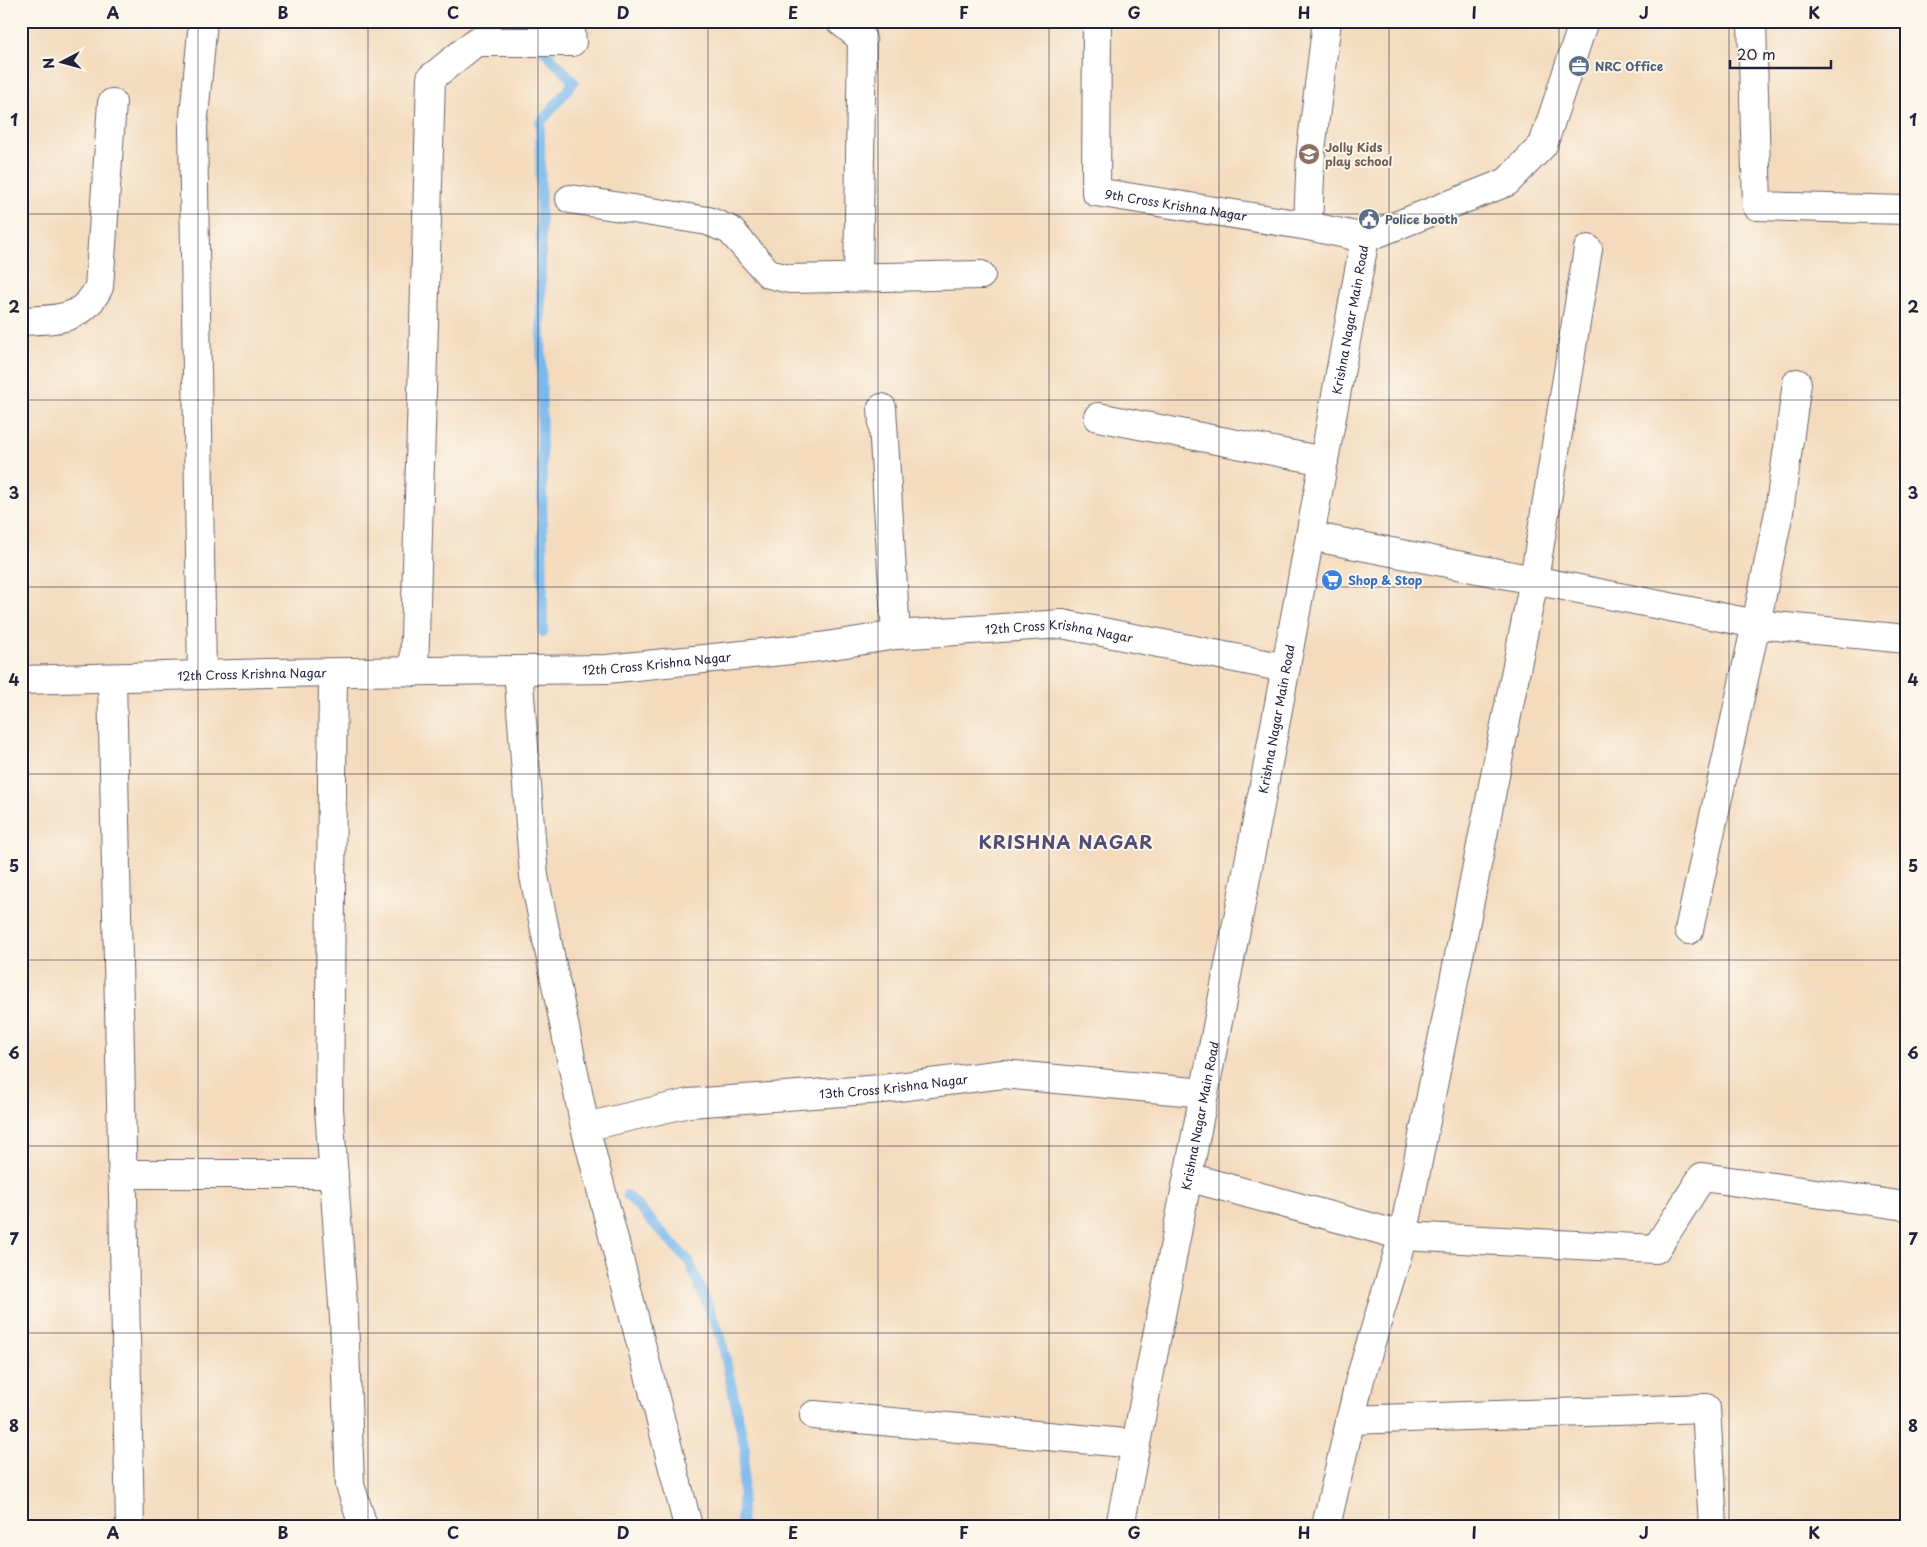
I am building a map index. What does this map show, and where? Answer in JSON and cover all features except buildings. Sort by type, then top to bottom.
[{"type":"street","points":[[202,675],[194,127],[203,21]]},
{"type":"street","points":[[414,672],[431,78],[476,42],[572,42],[570,21]]},
{"type":"street","points":[[840,21],[862,39],[858,277]]},
{"type":"street","name":"9th Cross Krishna Nagar","points":[[1097,21],[1096,192],[1308,226]]},
{"type":"street","points":[[1327,21],[1311,150],[1308,226],[1365,238]]},
{"type":"street","name":"Krishna Nagar Main Road","points":[[1120,1526],[1286,668],[1365,238],[1507,182],[1543,145],[1584,21]]},
{"type":"street","points":[[1752,21],[1757,206],[1906,210]]},
{"type":"street","points":[[21,321],[61,318],[80,313],[92,301],[99,287],[112,103]]},
{"type":"street","points":[[570,199],[708,221],[730,230],[769,274],[789,280],[982,275]]},
{"type":"street","points":[[1326,1526],[1360,1379],[1403,1236],[1534,580],[1588,248]]},
{"type":"street","points":[[1689,930],[1779,512],[1797,384]]},
{"type":"street","points":[[882,408],[896,635]]},
{"type":"street","points":[[1098,417],[1324,461]]},
{"type":"street","points":[[1310,536],[1756,624],[1906,639]]},
{"type":"street","name":"12th Cross Krishna Nagar","points":[[21,680],[202,675],[607,669],[820,647],[896,635],[1062,624],[1286,668]]},
{"type":"street","points":[[518,670],[534,876],[585,1127],[688,1526]]},
{"type":"street","points":[[333,673],[329,1109],[344,1318],[350,1485],[363,1526]]},
{"type":"street","points":[[112,678],[130,1526]]},
{"type":"street","name":"13th Cross Krishna Nagar","points":[[585,1127],[689,1103],[882,1089],[1003,1074],[1204,1093]]},
{"type":"street","points":[[122,1174],[334,1174]]},
{"type":"street","points":[[1188,1176],[1403,1236],[1656,1249],[1702,1177],[1906,1206]]},
{"type":"street","points":[[1350,1420],[1706,1408],[1712,1526]]},
{"type":"street","points":[[814,1415],[1136,1444]]},
{"type":"waterway","points":[[516,21],[574,82],[540,123],[543,632]]},
{"type":"waterway","points":[[627,1195],[689,1261],[721,1337],[745,1449],[741,1526]]},
{"type":"place","name":"NRC Office","points":[[1579,66]]},
{"type":"place","name":"Jolly Kids play school","points":[[1309,154]]},
{"type":"place","name":"Police booth","points":[[1369,219]]},
{"type":"place","name":"Shop & Stop","points":[[1332,580]]},
{"type":"district","name":"KRISHNA NAGAR","points":[[1066,841]]}]
